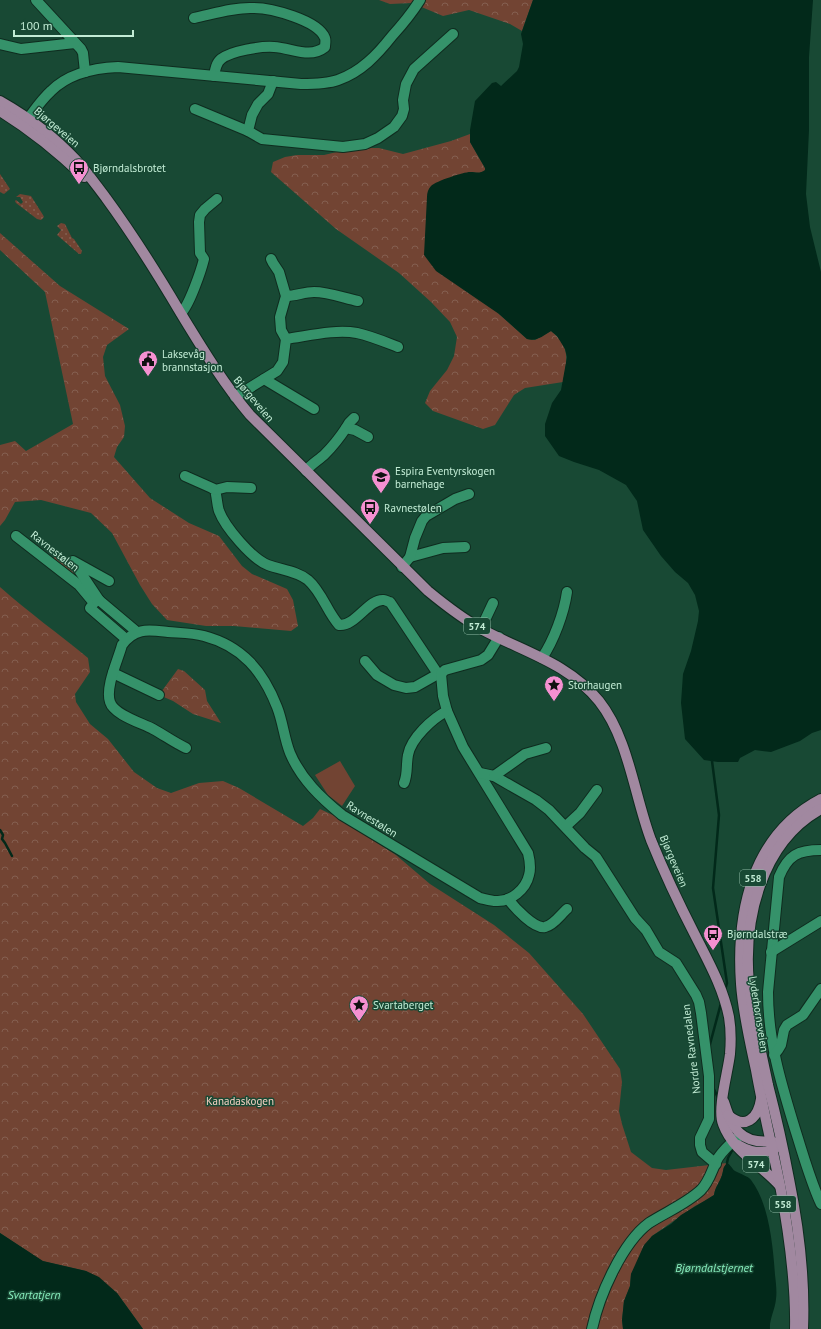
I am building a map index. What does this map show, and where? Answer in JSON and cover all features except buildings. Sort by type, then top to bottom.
[{"type":"main road","name":"Bjørgeveien","points":[[0,101],[26,122]]},
{"type":"main road","name":"Bjørgeveien","points":[[0,111],[42,128],[76,159],[106,198],[132,236],[235,397],[250,415],[402,567],[442,603],[460,616],[483,630],[542,658],[572,675],[589,690],[606,711],[618,735],[651,839],[669,883],[723,994],[729,1018],[731,1040],[721,1108],[722,1122],[738,1149],[765,1171],[780,1186]]},
{"type":"main road","name":"Lyderhornsveien","points":[[795,1329],[794,1281],[780,1186],[746,1020],[741,984],[741,934],[746,900],[759,863],[775,838],[795,816],[806,807],[821,799]]},
{"type":"main road","name":"Lyderhornsveien","points":[[803,1329],[802,1280],[798,1231],[792,1193],[761,1053],[752,1004],[749,950],[751,924],[756,901],[760,886],[774,856],[793,831],[805,820],[821,809]]},
{"type":"main road","points":[[728,1115],[736,1121],[742,1122],[751,1120],[758,1111],[761,1097]]},
{"type":"main road","name":"Bjørgeveien","points":[[723,1100],[734,1127],[741,1134]]},
{"type":"main road","name":"574","points":[[741,1134],[771,1146],[782,1144]]},
{"type":"main road","name":"574","points":[[733,1142],[752,1151],[766,1152],[771,1146]]},
{"type":"street","points":[[36,0],[81,49],[83,53],[85,72]]},
{"type":"street","points":[[26,122],[50,91],[56,86],[85,72],[102,68],[118,67],[301,84],[337,81],[363,67],[374,58],[412,13],[420,0]]},
{"type":"street","points":[[194,18],[252,8],[271,10],[291,16],[314,26],[323,34],[326,40],[325,47],[319,52],[310,53],[274,47],[249,49],[228,55],[220,60],[216,66],[214,76]]},
{"type":"street","points":[[195,109],[248,131],[262,139],[343,147],[365,144],[378,138],[394,127],[402,116],[406,84],[414,69],[453,34]]},
{"type":"street","points":[[0,44],[20,49],[75,43]]},
{"type":"street","points":[[248,131],[252,115],[258,104],[268,94],[273,81]]},
{"type":"street","points":[[181,313],[185,310],[190,299],[204,259],[200,253],[200,215],[217,199]]},
{"type":"street","points":[[235,397],[277,370],[283,362],[286,340],[281,330],[280,317],[286,296],[279,272],[272,260]]},
{"type":"street","points":[[286,296],[317,292],[358,300]]},
{"type":"street","points":[[286,340],[321,333],[355,333],[382,340],[398,347]]},
{"type":"street","points":[[264,379],[314,409]]},
{"type":"street","points":[[306,471],[338,440],[354,418]]},
{"type":"street","points":[[346,428],[354,430],[368,438]]},
{"type":"street","points":[[185,476],[215,490],[227,487],[251,488]]},
{"type":"street","points":[[215,490],[219,511],[223,519],[249,552],[257,559],[270,566],[301,575],[308,580],[315,588],[339,626],[349,623],[377,601],[383,600],[390,602],[439,674],[447,710],[463,747],[528,853],[530,863],[529,875],[524,886],[517,894],[508,899],[516,910],[540,927],[546,927],[552,924],[567,909]]},
{"type":"street","points":[[402,567],[410,558],[415,538],[422,521],[426,516],[456,499],[469,494]]},
{"type":"street","name":"Ravnestølen","points":[[16,536],[79,585],[97,601]]},
{"type":"street","points":[[410,558],[435,549],[465,547]]},
{"type":"street","name":"Ravnestølen","points":[[97,601],[73,561],[109,581]]},
{"type":"street","points":[[542,658],[562,616],[567,592]]},
{"type":"street","name":"Ravnestølen","points":[[97,601],[90,608],[132,635],[142,630],[203,636],[225,643],[237,651],[248,659],[266,683],[277,707],[290,753],[309,784],[322,799],[342,815],[480,898],[497,902],[508,899]]},
{"type":"street","points":[[483,630],[485,620],[493,603]]},
{"type":"street","points":[[132,635],[122,645],[109,692],[110,703],[125,716],[153,729],[186,748]]},
{"type":"street","points":[[365,661],[377,675],[394,684],[406,688],[415,687],[445,670],[481,660],[488,655],[499,637]]},
{"type":"street","points":[[113,674],[159,695]]},
{"type":"street","points":[[404,783],[407,776],[408,754],[414,741],[430,722],[447,710]]},
{"type":"street","points":[[494,776],[526,754],[546,748]]},
{"type":"street","name":"Nordre Ravnedalen","points":[[480,773],[494,776],[536,800],[566,826],[584,848],[596,857],[635,918],[646,930],[659,952],[676,963],[696,995],[701,1013],[709,1076],[709,1119],[700,1138],[700,1145],[702,1152],[716,1164]]},
{"type":"street","points":[[566,826],[580,813],[597,790]]},
{"type":"street","points":[[821,850],[807,850],[797,853],[789,858],[779,877],[768,992],[768,1010],[774,1055],[808,1172],[821,1204]]},
{"type":"street","points":[[771,952],[821,921]]},
{"type":"street","points":[[774,1055],[781,1045],[784,1030],[787,1025],[803,1015],[821,989]]},
{"type":"street","points":[[592,1329],[606,1288],[624,1250],[632,1239],[649,1224],[688,1200],[701,1190],[707,1182],[724,1150],[741,1134]]},
{"type":"green space","points":[[379,0],[533,0],[522,31],[510,24],[469,10],[443,16],[412,3],[390,4]]},
{"type":"green space","points":[[470,134],[470,142],[485,168],[485,171],[479,173],[469,172],[499,314],[527,339],[535,340],[551,331],[562,343],[566,354],[566,367],[563,382],[525,388],[514,395],[495,425],[483,429],[433,411],[425,403],[430,391],[447,370],[454,356],[457,337],[450,322],[431,302],[399,273],[336,229],[271,172],[273,162],[285,157],[297,155],[324,155],[354,148],[379,148],[403,154],[451,141]]},
{"type":"green space","points":[[0,174],[10,189],[4,194],[0,192]]},
{"type":"green space","points":[[20,194],[31,196],[44,217],[41,220],[37,219],[16,203],[16,200],[21,204],[23,202],[20,197],[16,197]]},
{"type":"green space","points":[[61,223],[65,224],[72,238],[82,251],[81,254],[79,254],[57,235],[61,230],[57,226]]},
{"type":"green space","points":[[0,233],[60,286],[129,329],[107,345],[103,357],[105,376],[120,405],[125,426],[124,437],[117,447],[114,457],[150,498],[189,523],[219,536],[242,566],[252,574],[287,589],[293,600],[298,626],[291,631],[234,626],[206,626],[167,620],[152,604],[112,533],[91,513],[41,500],[15,502],[0,526],[0,445],[15,441],[26,451],[73,424],[45,292],[0,250]]},
{"type":"green space","points":[[57,554],[65,556],[68,559],[92,592],[51,561]]},
{"type":"green space","name":"Kanadaskogen","points":[[0,587],[88,658],[90,672],[75,694],[76,702],[90,724],[108,739],[134,772],[157,788],[171,793],[199,783],[223,781],[239,788],[303,826],[313,818],[320,809],[337,817],[396,855],[430,884],[494,925],[529,953],[583,1014],[620,1069],[622,1082],[619,1111],[631,1152],[652,1168],[666,1170],[727,1163],[715,1189],[714,1195],[695,1206],[652,1236],[631,1274],[630,1286],[624,1301],[622,1320],[623,1329],[143,1329],[117,1293],[86,1271],[42,1261],[0,1233]]},
{"type":"green space","points":[[178,669],[184,671],[205,690],[207,701],[221,723],[193,714],[173,701],[159,695]]},
{"type":"green space","points":[[340,761],[355,786],[342,806],[328,795],[315,775]]},
{"type":"water","points":[[533,0],[813,0],[809,57],[809,130],[806,194],[810,227],[821,272],[821,730],[812,733],[800,741],[771,752],[755,750],[740,758],[738,762],[704,760],[685,739],[681,703],[683,674],[691,651],[699,611],[695,595],[688,583],[675,572],[661,556],[643,530],[637,501],[626,485],[599,470],[559,456],[545,436],[545,424],[552,403],[561,390],[567,357],[565,349],[557,336],[551,331],[542,337],[533,340],[527,339],[499,314],[436,271],[424,255],[427,196],[430,187],[456,175],[485,170],[470,142],[470,130],[475,101],[492,83],[496,82],[501,86],[517,71],[523,44],[521,34]]},
{"type":"water","name":"Bjørndalstjernet","points":[[727,1163],[735,1171],[751,1180],[762,1200],[766,1213],[773,1251],[776,1290],[770,1329],[623,1329],[622,1320],[624,1301],[630,1286],[631,1274],[644,1245],[652,1236],[671,1224],[681,1215],[714,1195],[715,1189]]},
{"type":"water","name":"Svartatjern","points":[[0,1233],[43,1261],[86,1271],[99,1277],[117,1293],[143,1329],[0,1329]]},
{"type":"waterway","points":[[712,761],[719,815],[713,888],[727,983],[725,990]]},
{"type":"waterway","points":[[0,830],[3,835],[2,839],[12,856]]},
{"type":"waterway","points":[[709,1048],[721,1003]]},
{"type":"waterway","points":[[713,1087],[718,1098]]},
{"type":"waterway","points":[[727,1163],[734,1147]]},
{"type":"place","name":"Bjørndalsbrotet","points":[[79,185]]},
{"type":"place","name":"Laksevåg brannstasjon","points":[[148,377]]},
{"type":"place","name":"Espira Eventyrskogen barnehage","points":[[381,494]]},
{"type":"place","name":"Ravnestølen","points":[[370,525]]},
{"type":"place","name":"Storhaugen","points":[[554,702]]},
{"type":"place","name":"Bjørndalstræ","points":[[713,951]]},
{"type":"place","name":"Svartaberget","points":[[359,1022]]}]
